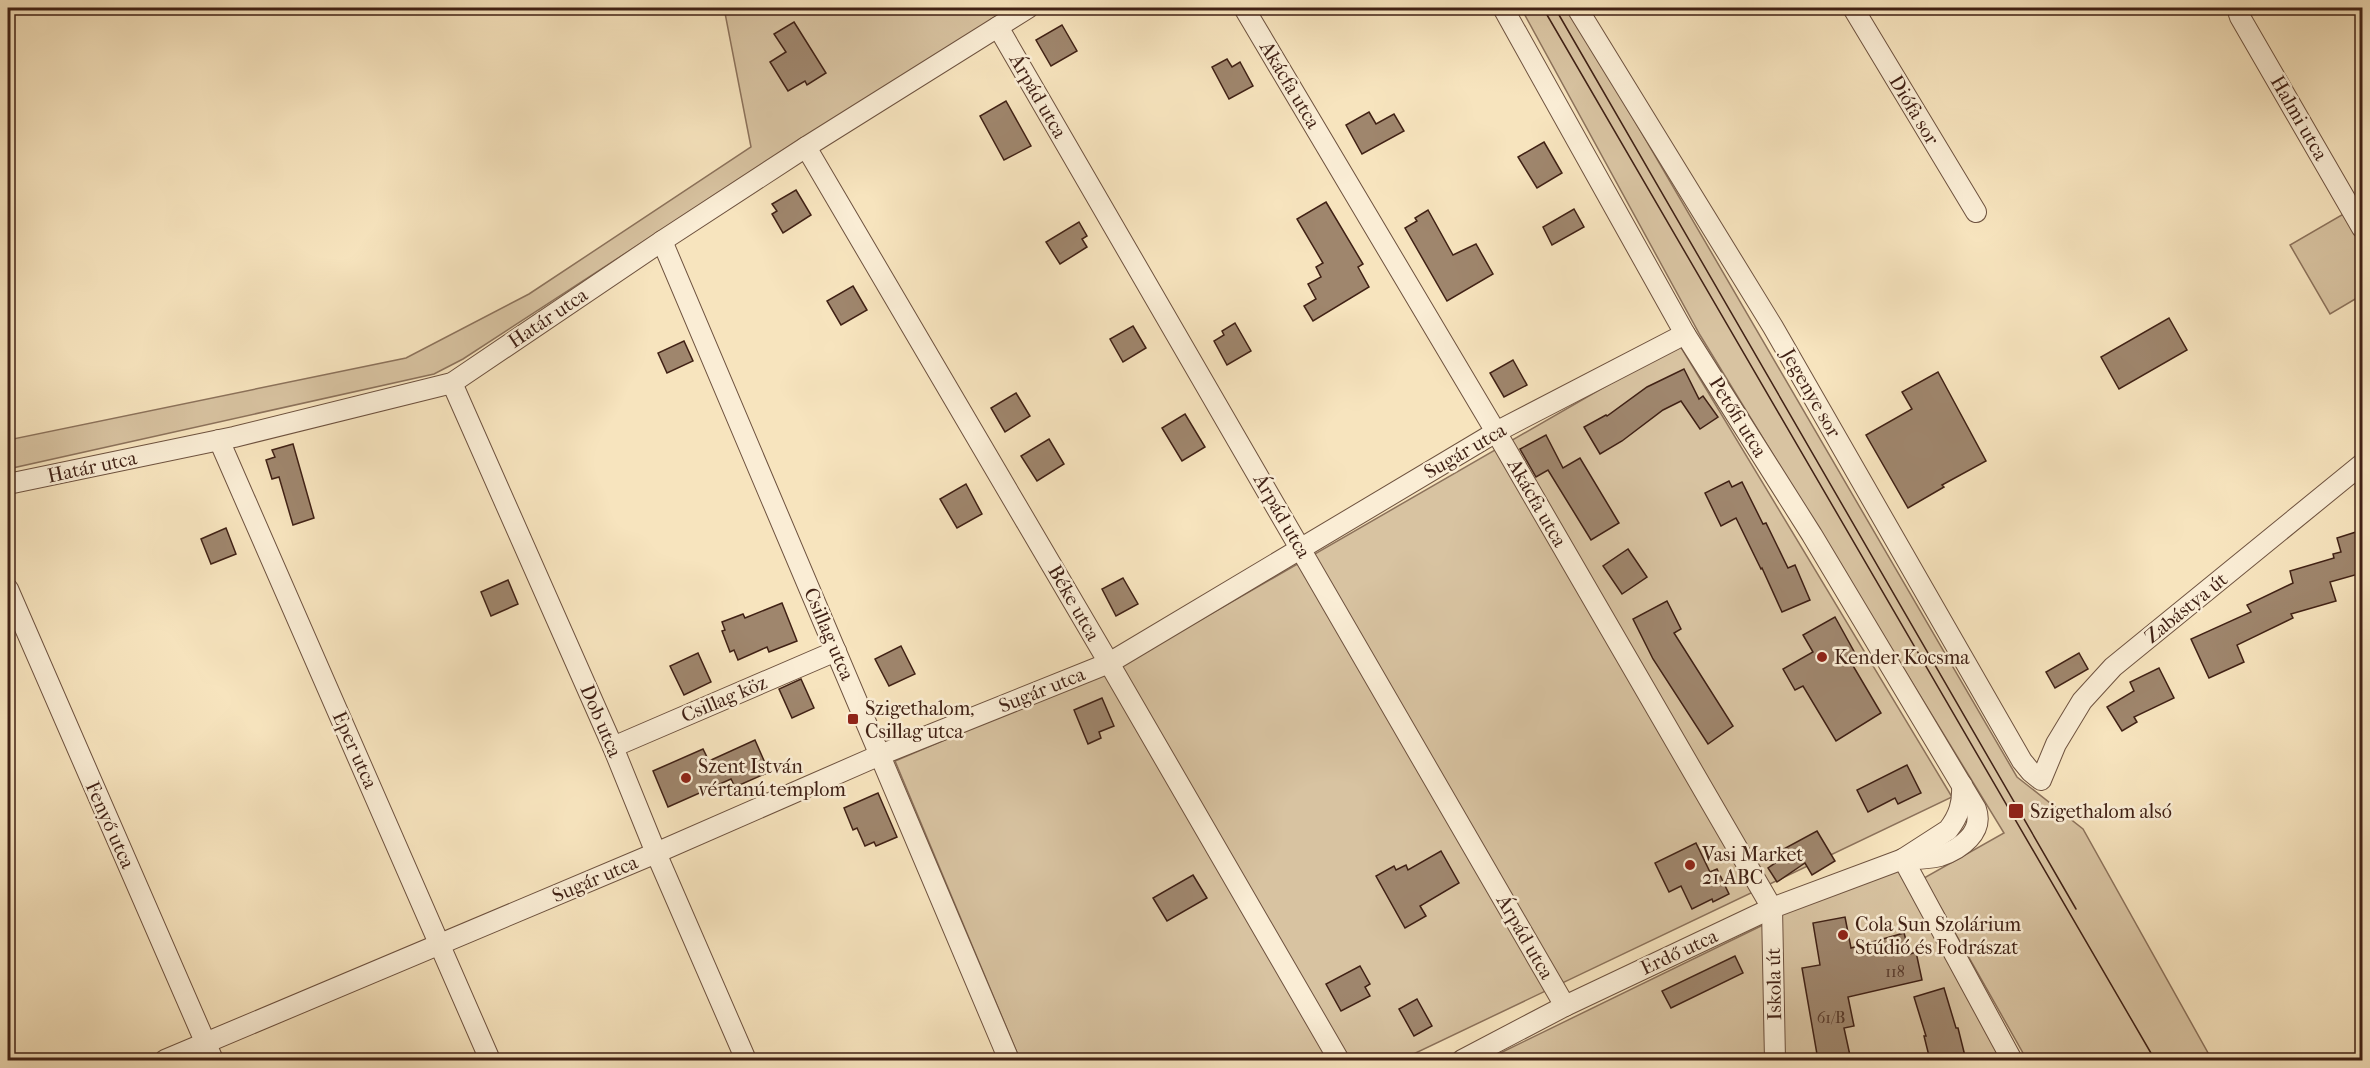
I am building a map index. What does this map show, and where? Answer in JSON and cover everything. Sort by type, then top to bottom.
[{"type":"street","name":"Határ utca","points":[[8,484],[219,440],[452,383],[806,147],[1028,8]]},
{"type":"street","name":"Akácfa utca","points":[[1244,8],[1496,432],[1772,908]]},
{"type":"street","name":"Petőfi utca","points":[[1503,8],[1686,334],[1812,535],[1978,815]]},
{"type":"street","name":"Jegenye sor","points":[[1577,8],[1773,327],[2022,761],[2041,780]]},
{"type":"street","name":"Diófa sor","points":[[1853,8],[1976,212]]},
{"type":"street","name":"Halmi utca","points":[[2237,8],[2240,17],[2362,228]]},
{"type":"street","name":"Árpád utca","points":[[998,27],[1565,1006]]},
{"type":"street","name":"Béke utca","points":[[806,147],[1339,1060]]},
{"type":"street","name":"Csillag utca","points":[[662,241],[1009,1060]]},
{"type":"street","name":"Sugár utca","points":[[165,1060],[209,1052],[440,945],[656,854],[880,755],[1109,663],[1496,432],[1686,334]]},
{"type":"street","name":"Dob utca","points":[[452,383],[613,747],[656,854],[746,1060]]},
{"type":"street","name":"Eper utca","points":[[219,440],[490,1060]]},
{"type":"street","name":"Zabástya út","points":[[2041,780],[2056,744],[2082,700],[2113,667],[2362,464]]},
{"type":"street","name":"Fenyő utca","points":[[8,589],[209,1052]]},
{"type":"street","name":"Csillag köz","points":[[613,747],[836,651]]},
{"type":"street","name":"Erdő utca","points":[[1462,1060],[1565,1006],[1772,908],[1903,860],[1948,831],[1960,811],[1963,797],[1962,785]]},
{"type":"street","name":"Erdő utca","points":[[1903,860],[1941,856],[1951,851],[1968,840],[1978,815]]},
{"type":"street","points":[[1903,860],[2012,1060]]},
{"type":"street","name":"Iskola út","points":[[1772,908],[1775,1060]]},
{"type":"shaded area","points":[[724,8],[1015,8],[755,169],[463,359],[434,374],[8,469],[8,440],[406,358],[529,294],[751,147]]},
{"type":"shaded area","points":[[1521,8],[1569,8],[2017,777],[2083,829],[2212,1060],[2027,1060],[1924,878],[2004,833],[1700,335]]},
{"type":"shaded area","points":[[2352,209],[2362,228],[2362,295],[2330,314],[2290,245]]},
{"type":"shaded area","points":[[1679,344],[1952,797],[1401,1060],[1020,1060],[895,761],[1124,664]]},
{"type":"shaded area","points":[[1905,864],[2013,1060],[1778,1060],[1772,908]]},
{"type":"shaded area","points":[[1763,925],[1765,1060],[1486,1060]]},
{"type":"building","points":[[794,22],[826,73],[807,85],[805,81],[788,91],[770,62],[786,52],[774,34]]},
{"type":"building","points":[[1062,25],[1077,51],[1051,66],[1036,40]]},
{"type":"building","points":[[1227,59],[1232,67],[1240,62],[1253,86],[1229,99],[1212,67]]},
{"type":"building","points":[[1006,101],[1031,146],[1004,160],[980,116]]},
{"type":"building","points":[[1369,112],[1376,124],[1394,114],[1404,131],[1362,154],[1346,125]]},
{"type":"building","points":[[1544,142],[1562,173],[1537,188],[1518,157]]},
{"type":"building","points":[[796,190],[811,215],[783,233],[772,214],[777,211],[772,204]]},
{"type":"building","points":[[1326,202],[1363,264],[1358,267],[1369,287],[1313,321],[1304,306],[1316,299],[1308,284],[1321,277],[1316,267],[1323,263],[1297,219]]},
{"type":"building","points":[[1574,209],[1584,227],[1552,245],[1543,227]]},
{"type":"building","points":[[1428,210],[1453,255],[1476,244],[1493,274],[1447,301],[1405,228],[1417,221],[1415,218]]},
{"type":"building","points":[[1079,222],[1087,236],[1082,239],[1087,247],[1060,264],[1046,242]]},
{"type":"building","points":[[853,286],[867,310],[841,325],[827,301]]},
{"type":"building","points":[[2169,318],[2187,350],[2119,389],[2101,357]]},
{"type":"building","points":[[1235,323],[1251,351],[1227,365],[1214,341],[1224,335],[1222,331]]},
{"type":"building","points":[[1133,326],[1146,348],[1123,362],[1110,339]]},
{"type":"building","points":[[684,341],[693,361],[667,373],[658,353]]},
{"type":"building","points":[[1513,360],[1527,385],[1504,397],[1490,373]]},
{"type":"building","points":[[1684,369],[1699,399],[1703,396],[1718,417],[1700,429],[1681,401],[1663,410],[1622,441],[1600,454],[1584,427],[1607,416],[1647,387]]},
{"type":"building","points":[[1938,372],[1986,461],[1942,485],[1944,487],[1908,508],[1866,435],[1912,409],[1902,392]]},
{"type":"building","points":[[1016,393],[1030,416],[1005,432],[991,408]]},
{"type":"building","points":[[1185,414],[1205,447],[1182,461],[1162,428]]},
{"type":"building","points":[[1546,435],[1563,468],[1580,458],[1619,523],[1591,540],[1548,470],[1536,477],[1520,449]]},
{"type":"building","points":[[1049,439],[1064,464],[1037,481],[1021,456]]},
{"type":"building","points":[[293,444],[314,518],[293,525],[279,477],[272,479],[266,460],[275,457],[272,450]]},
{"type":"building","points":[[1729,481],[1732,487],[1742,482],[1763,524],[1766,523],[1788,568],[1795,565],[1810,600],[1782,612],[1736,518],[1721,526],[1705,493]]},
{"type":"building","points":[[966,484],[982,514],[957,528],[940,499]]},
{"type":"building","points":[[226,528],[236,554],[211,564],[201,539]]},
{"type":"building","points":[[2359,531],[2362,543],[2362,573],[2330,582],[2336,601],[2291,614],[2293,618],[2237,645],[2244,662],[2209,678],[2191,639],[2251,612],[2247,605],[2293,583],[2290,571],[2334,558],[2333,554],[2341,552],[2337,538]]},
{"type":"building","points":[[1628,549],[1647,577],[1622,594],[1603,566]]},
{"type":"building","points":[[1123,578],[1138,604],[1116,616],[1102,589]]},
{"type":"building","points":[[508,580],[518,604],[491,616],[481,592]]},
{"type":"building","points":[[1667,601],[1681,629],[1674,633],[1733,726],[1708,744],[1653,659],[1633,619]]},
{"type":"building","points":[[782,603],[797,641],[769,652],[767,647],[738,660],[734,650],[730,652],[722,631],[725,630],[722,622],[743,614],[745,618]]},
{"type":"building","points":[[1835,617],[1856,655],[1849,659],[1881,713],[1836,741],[1803,686],[1795,690],[1783,669],[1813,652],[1803,635]]},
{"type":"building","points":[[901,646],[915,674],[889,686],[875,659]]},
{"type":"building","points":[[698,653],[711,682],[684,695],[670,666]]},
{"type":"building","points":[[2079,653],[2088,669],[2055,688],[2046,672]]},
{"type":"building","points":[[2159,668],[2174,698],[2134,717],[2137,722],[2122,731],[2107,707],[2134,691],[2130,682]]},
{"type":"building","points":[[801,679],[814,708],[792,718],[779,689]]},
{"type":"building","points":[[1102,698],[1114,726],[1099,732],[1101,738],[1088,744],[1074,710]]},
{"type":"building","points":[[755,740],[769,772],[735,787],[731,779],[668,807],[653,771],[703,749],[709,761]]},
{"type":"building","points":[[1907,765],[1921,793],[1898,804],[1895,798],[1868,812],[1857,790]]},
{"type":"building","points":[[878,793],[897,837],[876,846],[874,842],[865,846],[857,828],[853,830],[844,808]]},
{"type":"building","points":[[1817,831],[1835,861],[1812,875],[1805,863],[1777,882],[1768,868],[1784,857],[1780,851]]},
{"type":"building","points":[[1696,843],[1710,872],[1717,869],[1729,894],[1692,909],[1681,886],[1669,892],[1655,863]]},
{"type":"building","points":[[1441,851],[1459,883],[1420,906],[1426,916],[1405,928],[1376,876],[1394,866],[1396,870],[1406,865],[1408,870]]},
{"type":"building","points":[[1193,875],[1207,898],[1167,921],[1153,898]]},
{"type":"building","points":[[1845,917],[1851,948],[1904,933],[1910,954],[1916,952],[1922,980],[1848,997],[1854,1026],[1844,1028],[1851,1060],[1818,1060],[1802,968],[1820,965],[1813,923]]},
{"type":"building","points":[[1735,956],[1743,973],[1671,1008],[1662,991]]},
{"type":"building","points":[[1360,966],[1370,984],[1365,987],[1370,996],[1341,1011],[1326,984]]},
{"type":"building","points":[[1944,988],[1966,1060],[1930,1060],[1924,1036],[1926,1036],[1914,997]]},
{"type":"building","points":[[1417,999],[1432,1026],[1414,1036],[1399,1009]]},
{"type":"tram line","points":[[1543,8],[2155,1060]]},
{"type":"tram line","points":[[1555,8],[2076,909]]},
{"type":"place","name":"Kender Kocsma","points":[[1822,657]]},
{"type":"place","name":"Szigethalom, Csillag utca","points":[[853,719]]},
{"type":"place","name":"Szent István vértanú templom","points":[[686,778]]},
{"type":"place","name":"Szigethalom alsó","points":[[2016,811]]},
{"type":"place","name":"Vasi Market 21 ABC","points":[[1690,865]]},
{"type":"place","name":"Cola Sun Szolárium Stúdió és Fodrászat","points":[[1843,935]]}]
